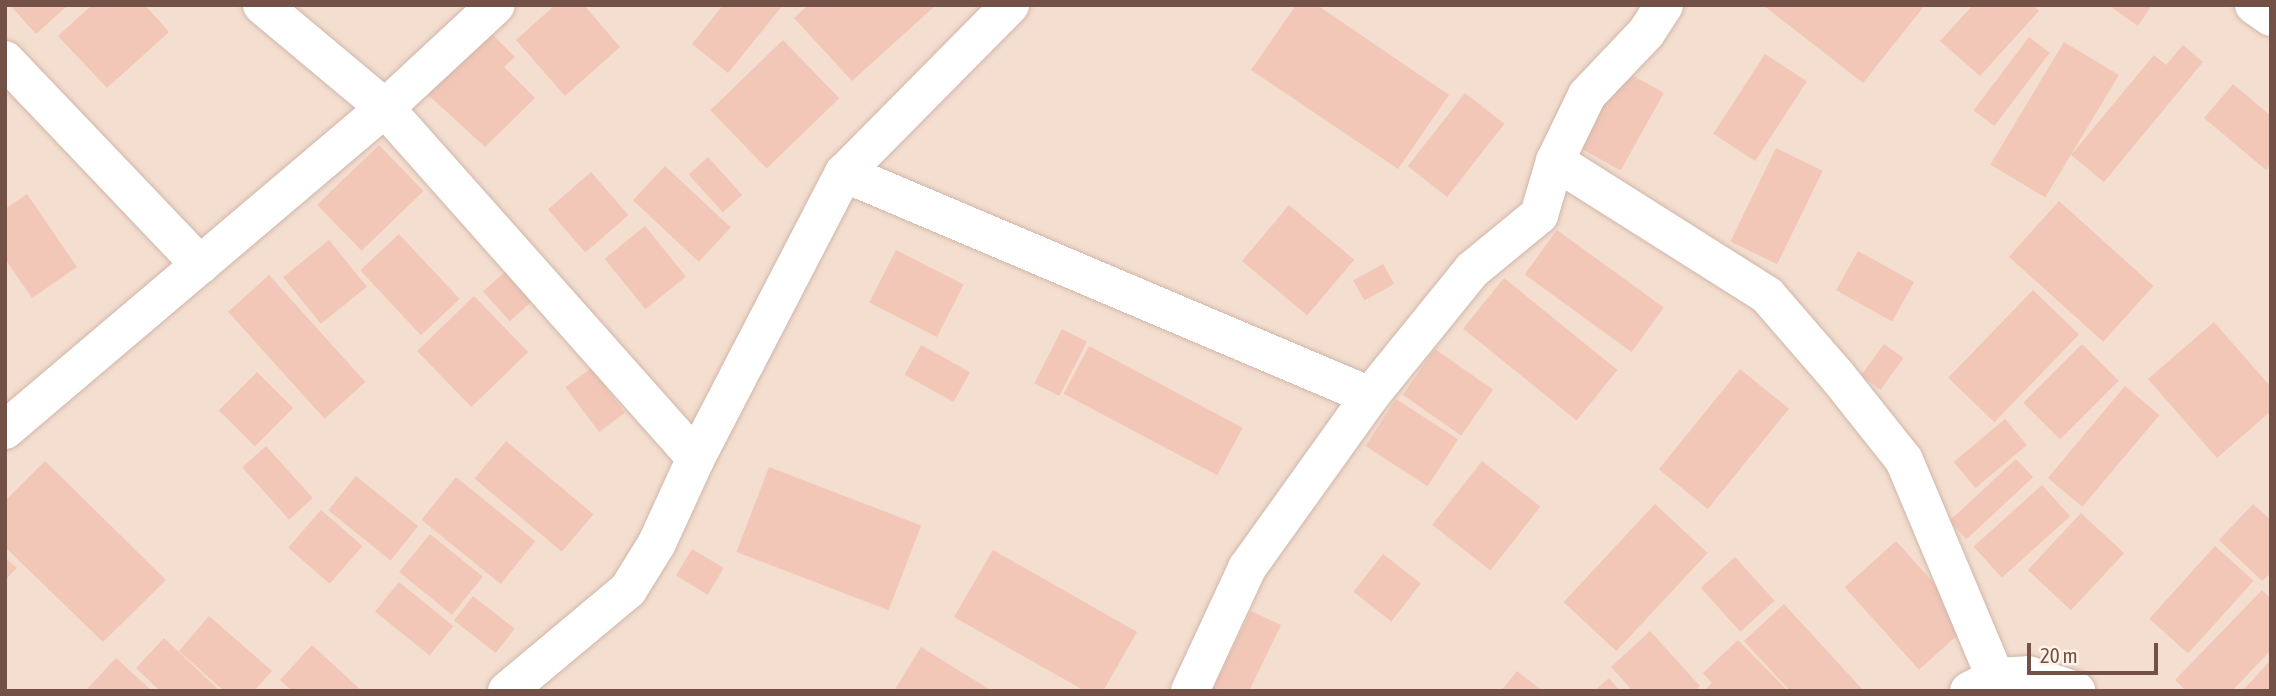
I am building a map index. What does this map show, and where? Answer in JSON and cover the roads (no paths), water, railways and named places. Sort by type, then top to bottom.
[{"type":"street","points":[[262,5],[385,108],[696,458]]},
{"type":"street","points":[[5,430],[385,108],[496,5]]},
{"type":"street","points":[[1190,691],[1247,568],[1370,396],[1472,270],[1539,215],[1555,161],[1587,95],[1646,33],[1664,5]]},
{"type":"street","points":[[2254,5],[2271,17]]},
{"type":"street","points":[[507,691],[628,590],[657,543],[696,458],[844,173],[994,11]]},
{"type":"street","points":[[5,60],[200,265]]},
{"type":"street","points":[[1555,161],[1767,295],[1838,377],[1904,460],[1982,684],[2028,675],[2076,691]]},
{"type":"street","points":[[844,173],[1370,396]]}]
